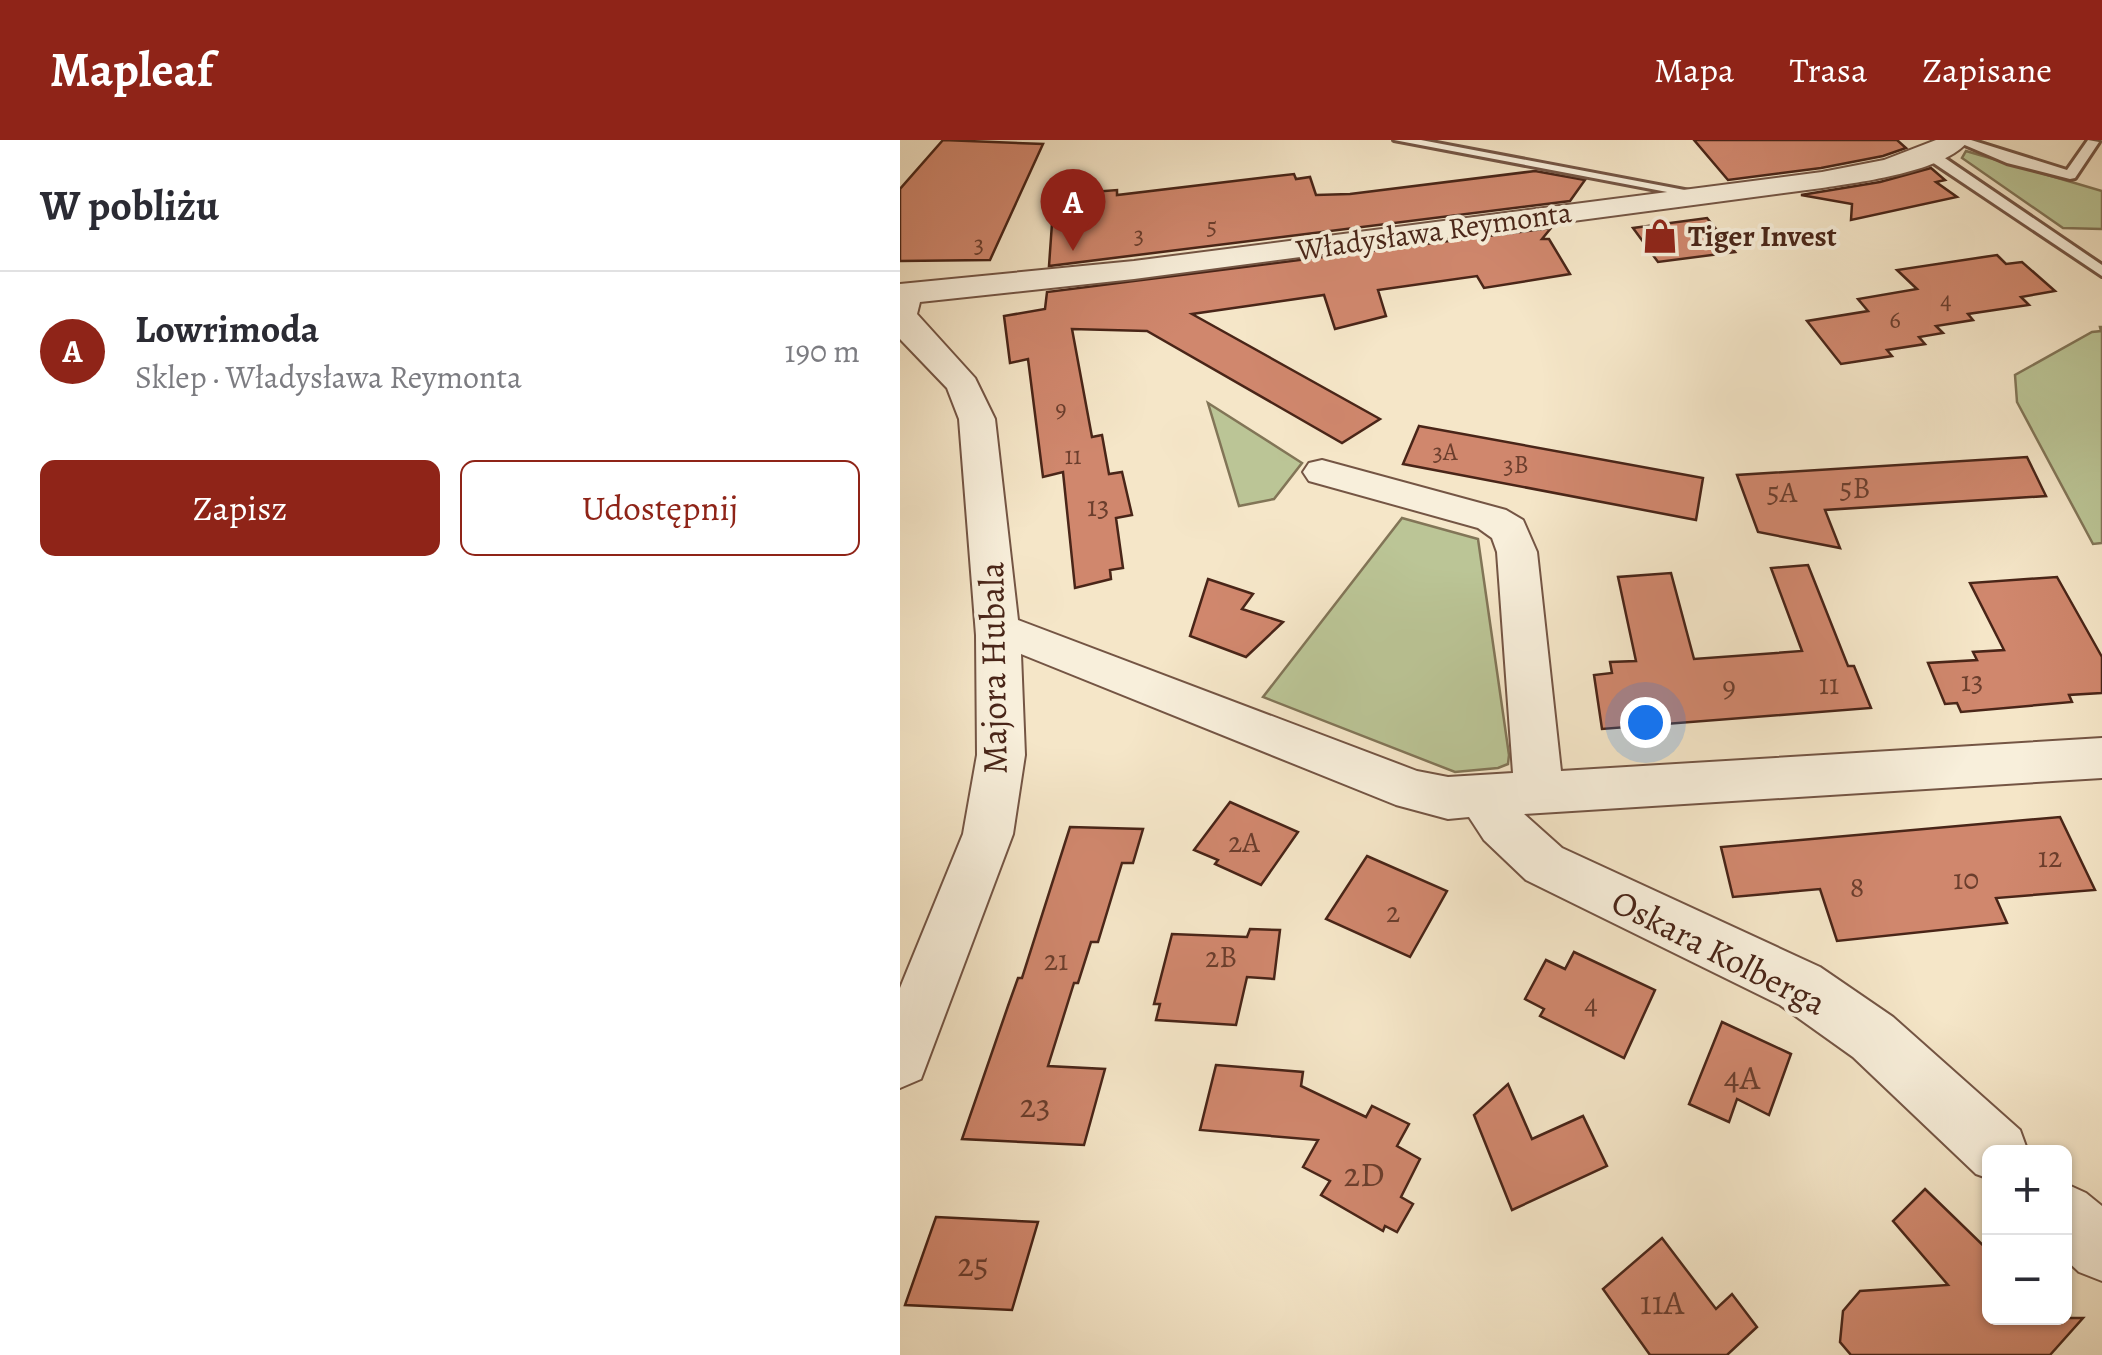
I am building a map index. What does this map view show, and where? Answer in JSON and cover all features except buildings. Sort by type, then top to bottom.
[{"type":"street","name":"Władysława Reymonta","points":[[903,294],[1134,270],[1704,196],[1875,171],[1949,145]]},
{"type":"street","name":"Majora Hubala","points":[[900,1060],[988,834],[1001,755],[998,635],[977,419],[963,385],[904,325],[903,294]]},
{"type":"street","points":[[1322,472],[1492,519],[1508,530],[1516,552],[1539,792]]},
{"type":"street","points":[[998,635],[1022,637],[1413,791],[1448,798],[2102,758]]},
{"type":"street","name":"Oskara Kolberga","points":[[1483,797],[1502,825],[1544,864],[1800,986],[1830,1006],[1873,1037],[1990,1145]]},
{"type":"street","points":[[2072,1222],[2102,1250]]},
{"type":"lane","points":[[1400,140],[1704,196]]},
{"type":"lane","points":[[1949,145],[2070,175],[2093,142]]},
{"type":"lane","points":[[1949,145],[2102,272]]},
{"type":"lane","points":[[1597,209],[1599,176]]},
{"type":"green space","points":[[1966,151],[2102,191],[2102,229],[2063,228],[1962,158]]},
{"type":"green space","points":[[2102,327],[2102,543],[2093,544],[2017,402],[2015,375],[2092,332],[2101,331]]},
{"type":"green space","points":[[1208,403],[1302,463],[1274,499],[1239,506]]},
{"type":"green space","points":[[1402,518],[1478,539],[1508,764],[1455,772],[1263,697]]},
{"type":"place","name":"Tiger Invest","points":[[1660,236]]},
{"type":"place","name":"Lowrimoda","points":[[1073,251]]}]
